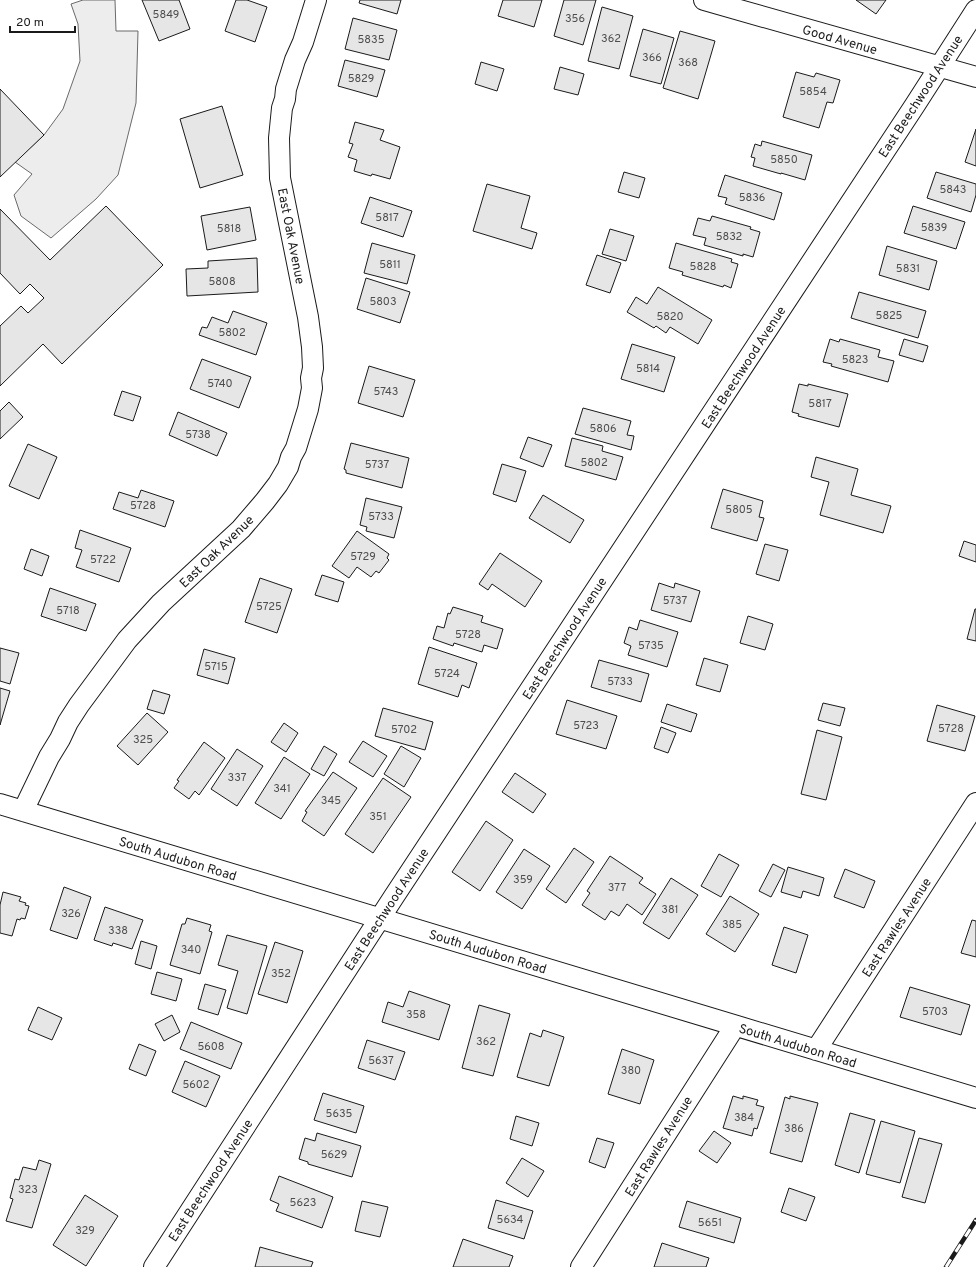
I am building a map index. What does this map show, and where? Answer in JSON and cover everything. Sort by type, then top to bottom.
[{"type":"street","name":"East Oak Avenue","points":[[23,811],[68,722],[127,640],[161,603],[241,529],[278,484],[296,448],[308,408],[312,388],[312,347],[308,317],[280,178],[279,138],[282,108],[286,89],[316,0]]},
{"type":"street","name":"Good Avenue","points":[[704,0],[976,77]]},
{"type":"street","name":"East Beechwood Avenue","points":[[154,1267],[380,918],[898,132],[976,10]]},
{"type":"street","name":"East Rawles Avenue","points":[[816,1050],[976,803]]},
{"type":"street","name":"South Audubon Road","points":[[0,804],[976,1098]]},
{"type":"street","name":"East Rawles Avenue","points":[[581,1267],[735,1026]]},
{"type":"shaded area","points":[[83,0],[115,0],[116,31],[138,31],[136,103],[118,175],[96,199],[51,238],[21,216],[14,195],[32,174],[15,162],[44,135],[63,109],[80,61],[78,24],[71,4]]},
{"type":"building","points":[[142,0],[179,0],[190,29],[159,41]]},
{"type":"building","points":[[236,0],[247,0],[267,7],[255,42],[225,31]]},
{"type":"building","points":[[360,0],[401,0],[397,14],[359,3]]},
{"type":"building","points":[[503,0],[542,0],[534,27],[498,16]]},
{"type":"building","points":[[564,0],[596,0],[583,45],[554,36]]},
{"type":"building","points":[[856,0],[886,0],[876,14]]},
{"type":"building","points":[[602,7],[633,16],[619,69],[588,61]]},
{"type":"building","points":[[353,18],[397,30],[389,60],[345,49]]},
{"type":"building","points":[[643,29],[674,38],[661,84],[630,76]]},
{"type":"building","points":[[680,31],[715,41],[698,99],[663,88]]},
{"type":"building","points":[[345,60],[385,70],[377,97],[338,86]]},
{"type":"building","points":[[481,62],[504,69],[497,91],[475,84]]},
{"type":"building","points":[[560,67],[584,74],[578,95],[554,89]]},
{"type":"building","points":[[796,72],[814,77],[816,73],[840,80],[833,103],[827,102],[819,128],[783,117]]},
{"type":"building","points":[[0,89],[44,135],[0,177]]},
{"type":"building","points":[[222,106],[243,175],[200,188],[180,119]]},
{"type":"building","points":[[355,122],[384,130],[380,140],[400,147],[390,179],[354,171],[357,160],[348,157],[353,144],[349,143]]},
{"type":"building","points":[[976,129],[976,166],[965,162]]},
{"type":"building","points":[[762,141],[812,155],[805,180],[753,166],[755,158],[751,157],[755,144],[761,146]]},
{"type":"building","points":[[624,172],[645,178],[639,198],[618,192]]},
{"type":"building","points":[[936,172],[976,184],[976,195],[971,212],[927,198]]},
{"type":"building","points":[[725,175],[782,193],[774,220],[725,204],[727,198],[718,196]]},
{"type":"building","points":[[487,184],[530,196],[521,228],[537,233],[532,249],[473,231]]},
{"type":"building","points":[[370,197],[412,211],[403,237],[361,223]]},
{"type":"building","points":[[106,206],[163,265],[62,364],[43,344],[0,386],[0,326],[21,306],[28,313],[44,298],[30,284],[20,294],[0,273],[0,209],[50,260]]},
{"type":"building","points":[[913,206],[965,222],[956,249],[904,233]]},
{"type":"building","points":[[250,207],[256,240],[207,250],[201,216]]},
{"type":"building","points":[[712,216],[751,227],[750,229],[760,232],[753,257],[743,254],[743,256],[704,245],[706,238],[693,235],[698,218],[710,221]]},
{"type":"building","points":[[610,229],[634,236],[626,261],[602,254]]},
{"type":"building","points":[[372,243],[415,255],[407,284],[364,273]]},
{"type":"building","points":[[676,243],[732,259],[731,262],[738,264],[731,288],[682,275],[683,272],[669,268]]},
{"type":"building","points":[[887,246],[937,261],[929,290],[879,275]]},
{"type":"building","points":[[597,255],[621,263],[610,293],[586,285]]},
{"type":"building","points":[[257,258],[258,292],[187,296],[186,269],[208,268],[208,261]]},
{"type":"building","points":[[366,278],[410,292],[400,323],[357,309]]},
{"type":"building","points":[[658,287],[712,320],[698,344],[670,327],[666,333],[656,326],[654,328],[627,312],[636,297],[647,304]]},
{"type":"building","points":[[859,292],[926,311],[918,338],[851,318]]},
{"type":"building","points":[[233,311],[267,323],[256,355],[199,335],[202,327],[207,328],[212,317],[228,323]]},
{"type":"building","points":[[830,339],[839,342],[840,339],[880,350],[878,357],[894,361],[888,382],[831,366],[832,364],[823,362]]},
{"type":"building","points":[[904,339],[928,346],[923,362],[899,355]]},
{"type":"building","points":[[632,344],[675,357],[664,392],[621,379]]},
{"type":"building","points":[[202,359],[251,377],[239,408],[190,389]]},
{"type":"building","points":[[369,366],[415,380],[403,417],[358,403]]},
{"type":"building","points":[[799,384],[808,386],[808,384],[848,394],[839,427],[798,416],[799,414],[792,412]]},
{"type":"building","points":[[122,391],[141,397],[133,421],[114,415]]},
{"type":"building","points":[[9,402],[23,417],[0,439],[0,411]]},
{"type":"building","points":[[583,408],[631,421],[627,435],[634,436],[631,450],[575,434]]},
{"type":"building","points":[[178,412],[227,433],[217,456],[169,435]]},
{"type":"building","points":[[528,437],[552,445],[543,467],[520,458]]},
{"type":"building","points":[[572,438],[603,446],[602,451],[623,457],[616,480],[565,466]]},
{"type":"building","points":[[351,443],[409,458],[402,488],[346,473],[346,470],[344,469]]},
{"type":"building","points":[[28,444],[57,457],[39,499],[9,486]]},
{"type":"building","points":[[816,457],[858,469],[851,495],[891,506],[883,533],[820,515],[829,482],[811,477]]},
{"type":"building","points":[[502,464],[526,471],[516,502],[493,494]]},
{"type":"building","points":[[723,489],[763,501],[759,517],[764,518],[757,541],[711,528]]},
{"type":"building","points":[[141,490],[174,501],[165,527],[113,509],[119,492],[138,498]]},
{"type":"building","points":[[543,495],[584,520],[570,543],[529,518]]},
{"type":"building","points":[[366,498],[402,507],[394,538],[366,531],[367,527],[360,525]]},
{"type":"building","points":[[80,530],[131,548],[119,582],[76,567],[82,550],[75,548]]},
{"type":"building","points":[[357,531],[389,554],[387,558],[389,560],[379,573],[376,571],[371,577],[357,567],[349,578],[332,566]]},
{"type":"building","points":[[964,541],[976,545],[976,562],[959,556]]},
{"type":"building","points":[[765,544],[788,550],[779,581],[756,574]]},
{"type":"building","points":[[31,549],[49,556],[42,576],[24,569]]},
{"type":"building","points":[[500,553],[542,581],[525,607],[492,584],[488,590],[479,584]]},
{"type":"building","points":[[322,575],[344,582],[338,602],[315,595]]},
{"type":"building","points":[[260,578],[292,589],[277,633],[245,622]]},
{"type":"building","points":[[659,583],[674,588],[675,583],[700,591],[691,622],[651,610]]},
{"type":"building","points":[[50,588],[96,604],[86,631],[41,616]]},
{"type":"building","points":[[453,607],[483,616],[481,622],[503,629],[497,649],[484,645],[482,652],[454,643],[453,646],[433,639],[437,626],[444,628],[448,613],[450,614]]},
{"type":"building","points":[[976,609],[976,641],[967,639]]},
{"type":"building","points":[[748,616],[773,624],[765,650],[740,643]]},
{"type":"building","points":[[640,620],[678,632],[667,667],[628,655],[631,646],[624,643],[629,627],[637,630]]},
{"type":"building","points":[[429,647],[477,663],[469,688],[462,685],[458,697],[418,684]]},
{"type":"building","points":[[0,648],[19,653],[10,684],[0,681]]},
{"type":"building","points":[[204,649],[235,658],[228,684],[197,675]]},
{"type":"building","points":[[704,658],[728,665],[720,692],[696,685]]},
{"type":"building","points":[[599,660],[649,674],[641,702],[591,687]]},
{"type":"building","points":[[0,688],[10,691],[0,725]]},
{"type":"building","points":[[153,690],[170,695],[164,714],[147,709]]},
{"type":"building","points":[[567,700],[617,716],[606,749],[556,734]]},
{"type":"building","points":[[823,703],[845,708],[840,726],[818,720]]},
{"type":"building","points":[[667,704],[697,714],[691,732],[661,722]]},
{"type":"building","points":[[937,705],[975,716],[965,751],[927,741]]},
{"type":"building","points":[[383,708],[433,722],[425,750],[375,736]]},
{"type":"building","points":[[147,713],[168,732],[138,765],[117,746]]},
{"type":"building","points":[[284,723],[298,733],[286,752],[271,742]]},
{"type":"building","points":[[661,727],[676,733],[668,753],[654,748]]},
{"type":"building","points":[[817,730],[842,737],[826,800],[801,794]]},
{"type":"building","points":[[363,741],[387,756],[373,777],[349,762]]},
{"type":"building","points":[[204,742],[225,758],[199,795],[195,791],[189,799],[174,788],[179,781],[177,780]]},
{"type":"building","points":[[324,746],[337,754],[324,776],[311,769]]},
{"type":"building","points":[[401,746],[421,758],[404,787],[384,774]]},
{"type":"building","points":[[237,749],[263,766],[237,806],[211,789]]},
{"type":"building","points":[[284,757],[310,774],[281,819],[255,803]]},
{"type":"building","points":[[333,772],[357,788],[324,836],[302,821],[307,812],[305,811]]},
{"type":"building","points":[[515,773],[546,794],[533,813],[502,792]]},
{"type":"building","points":[[383,778],[411,797],[373,853],[345,834]]},
{"type":"building","points":[[486,821],[513,840],[480,891],[452,872]]},
{"type":"building","points":[[574,848],[594,862],[566,903],[546,889]]},
{"type":"building","points":[[524,849],[550,866],[522,909],[496,892]]},
{"type":"building","points":[[719,854],[739,865],[721,897],[701,886]]},
{"type":"building","points":[[610,856],[643,878],[639,883],[656,894],[642,915],[627,904],[619,916],[611,911],[605,920],[582,905],[590,893],[587,891]]},
{"type":"building","points":[[773,864],[785,870],[771,897],[759,891]]},
{"type":"building","points":[[788,867],[824,878],[819,896],[803,891],[801,898],[781,892]]},
{"type":"building","points":[[845,869],[875,881],[864,908],[834,897]]},
{"type":"building","points":[[671,878],[698,895],[669,939],[643,923]]},
{"type":"building","points":[[64,887],[91,897],[77,939],[50,930]]},
{"type":"building","points":[[3,892],[21,897],[19,901],[26,903],[25,905],[29,906],[25,919],[17,919],[12,936],[0,933],[0,905]]},
{"type":"building","points":[[730,896],[759,914],[735,952],[706,934]]},
{"type":"building","points":[[105,907],[143,920],[132,949],[113,943],[112,946],[94,940]]},
{"type":"building","points":[[187,918],[211,925],[209,931],[212,932],[200,974],[170,965],[182,924],[185,924]]},
{"type":"building","points":[[972,920],[976,921],[976,957],[961,953]]},
{"type":"building","points":[[784,927],[808,935],[796,973],[772,965]]},
{"type":"building","points":[[227,935],[267,946],[247,1014],[227,1008],[238,971],[218,965]]},
{"type":"building","points":[[141,941],[157,946],[151,969],[135,964]]},
{"type":"building","points":[[275,942],[303,951],[287,1003],[258,994]]},
{"type":"building","points":[[157,972],[182,979],[176,1001],[151,994]]},
{"type":"building","points":[[205,984],[226,990],[218,1015],[198,1009]]},
{"type":"building","points":[[910,987],[970,1005],[961,1035],[900,1017]]},
{"type":"building","points":[[409,991],[450,1005],[439,1040],[382,1022],[388,1002],[403,1007]]},
{"type":"building","points":[[479,1005],[510,1014],[493,1076],[462,1068]]},
{"type":"building","points":[[38,1007],[62,1018],[52,1040],[28,1030]]},
{"type":"building","points":[[172,1015],[180,1032],[164,1041],[155,1024]]},
{"type":"building","points":[[191,1022],[242,1043],[231,1069],[180,1049]]},
{"type":"building","points":[[543,1030],[564,1037],[549,1086],[517,1077],[530,1033],[541,1037]]},
{"type":"building","points":[[367,1040],[405,1052],[395,1080],[358,1068]]},
{"type":"building","points":[[139,1044],[156,1051],[146,1076],[129,1069]]},
{"type":"building","points":[[622,1049],[654,1060],[640,1104],[608,1094]]},
{"type":"building","points":[[185,1061],[220,1076],[206,1107],[172,1092]]},
{"type":"building","points":[[323,1093],[364,1106],[356,1133],[314,1120]]},
{"type":"building","points":[[733,1096],[743,1099],[743,1096],[758,1100],[756,1105],[764,1107],[757,1129],[754,1128],[752,1136],[723,1128]]},
{"type":"building","points":[[790,1096],[818,1103],[802,1162],[770,1153],[785,1097],[790,1099]]},
{"type":"building","points":[[850,1113],[875,1120],[859,1173],[835,1165]]},
{"type":"building","points":[[516,1116],[539,1123],[532,1146],[510,1139]]},
{"type":"building","points":[[881,1121],[915,1131],[900,1183],[866,1174]]},
{"type":"building","points":[[714,1131],[731,1143],[717,1163],[699,1151]]},
{"type":"building","points":[[317,1133],[361,1146],[352,1177],[308,1164],[308,1162],[299,1159],[305,1138],[315,1141]]},
{"type":"building","points":[[597,1138],[614,1143],[605,1168],[589,1162]]},
{"type":"building","points":[[919,1138],[942,1144],[925,1203],[902,1197]]},
{"type":"building","points":[[522,1158],[544,1171],[528,1197],[506,1183]]},
{"type":"building","points":[[39,1160],[51,1164],[32,1228],[6,1221],[13,1199],[10,1198],[15,1179],[19,1180],[23,1167],[36,1170]]},
{"type":"building","points":[[279,1176],[333,1197],[322,1228],[276,1211],[279,1204],[270,1200]]},
{"type":"building","points":[[789,1188],[815,1197],[806,1221],[781,1212]]},
{"type":"building","points":[[85,1195],[118,1216],[86,1266],[53,1245]]},
{"type":"building","points":[[496,1200],[533,1211],[524,1239],[488,1228]]},
{"type":"building","points":[[362,1201],[388,1207],[380,1237],[355,1231]]},
{"type":"building","points":[[687,1201],[741,1218],[734,1243],[679,1227]]},
{"type":"building","points":[[463,1239],[513,1256],[509,1267],[453,1267]]},
{"type":"building","points":[[662,1243],[709,1258],[706,1267],[654,1267]]},
{"type":"building","points":[[260,1247],[313,1262],[311,1267],[255,1267]]},
{"type":"railway","points":[[946,1267],[976,1220]]}]
